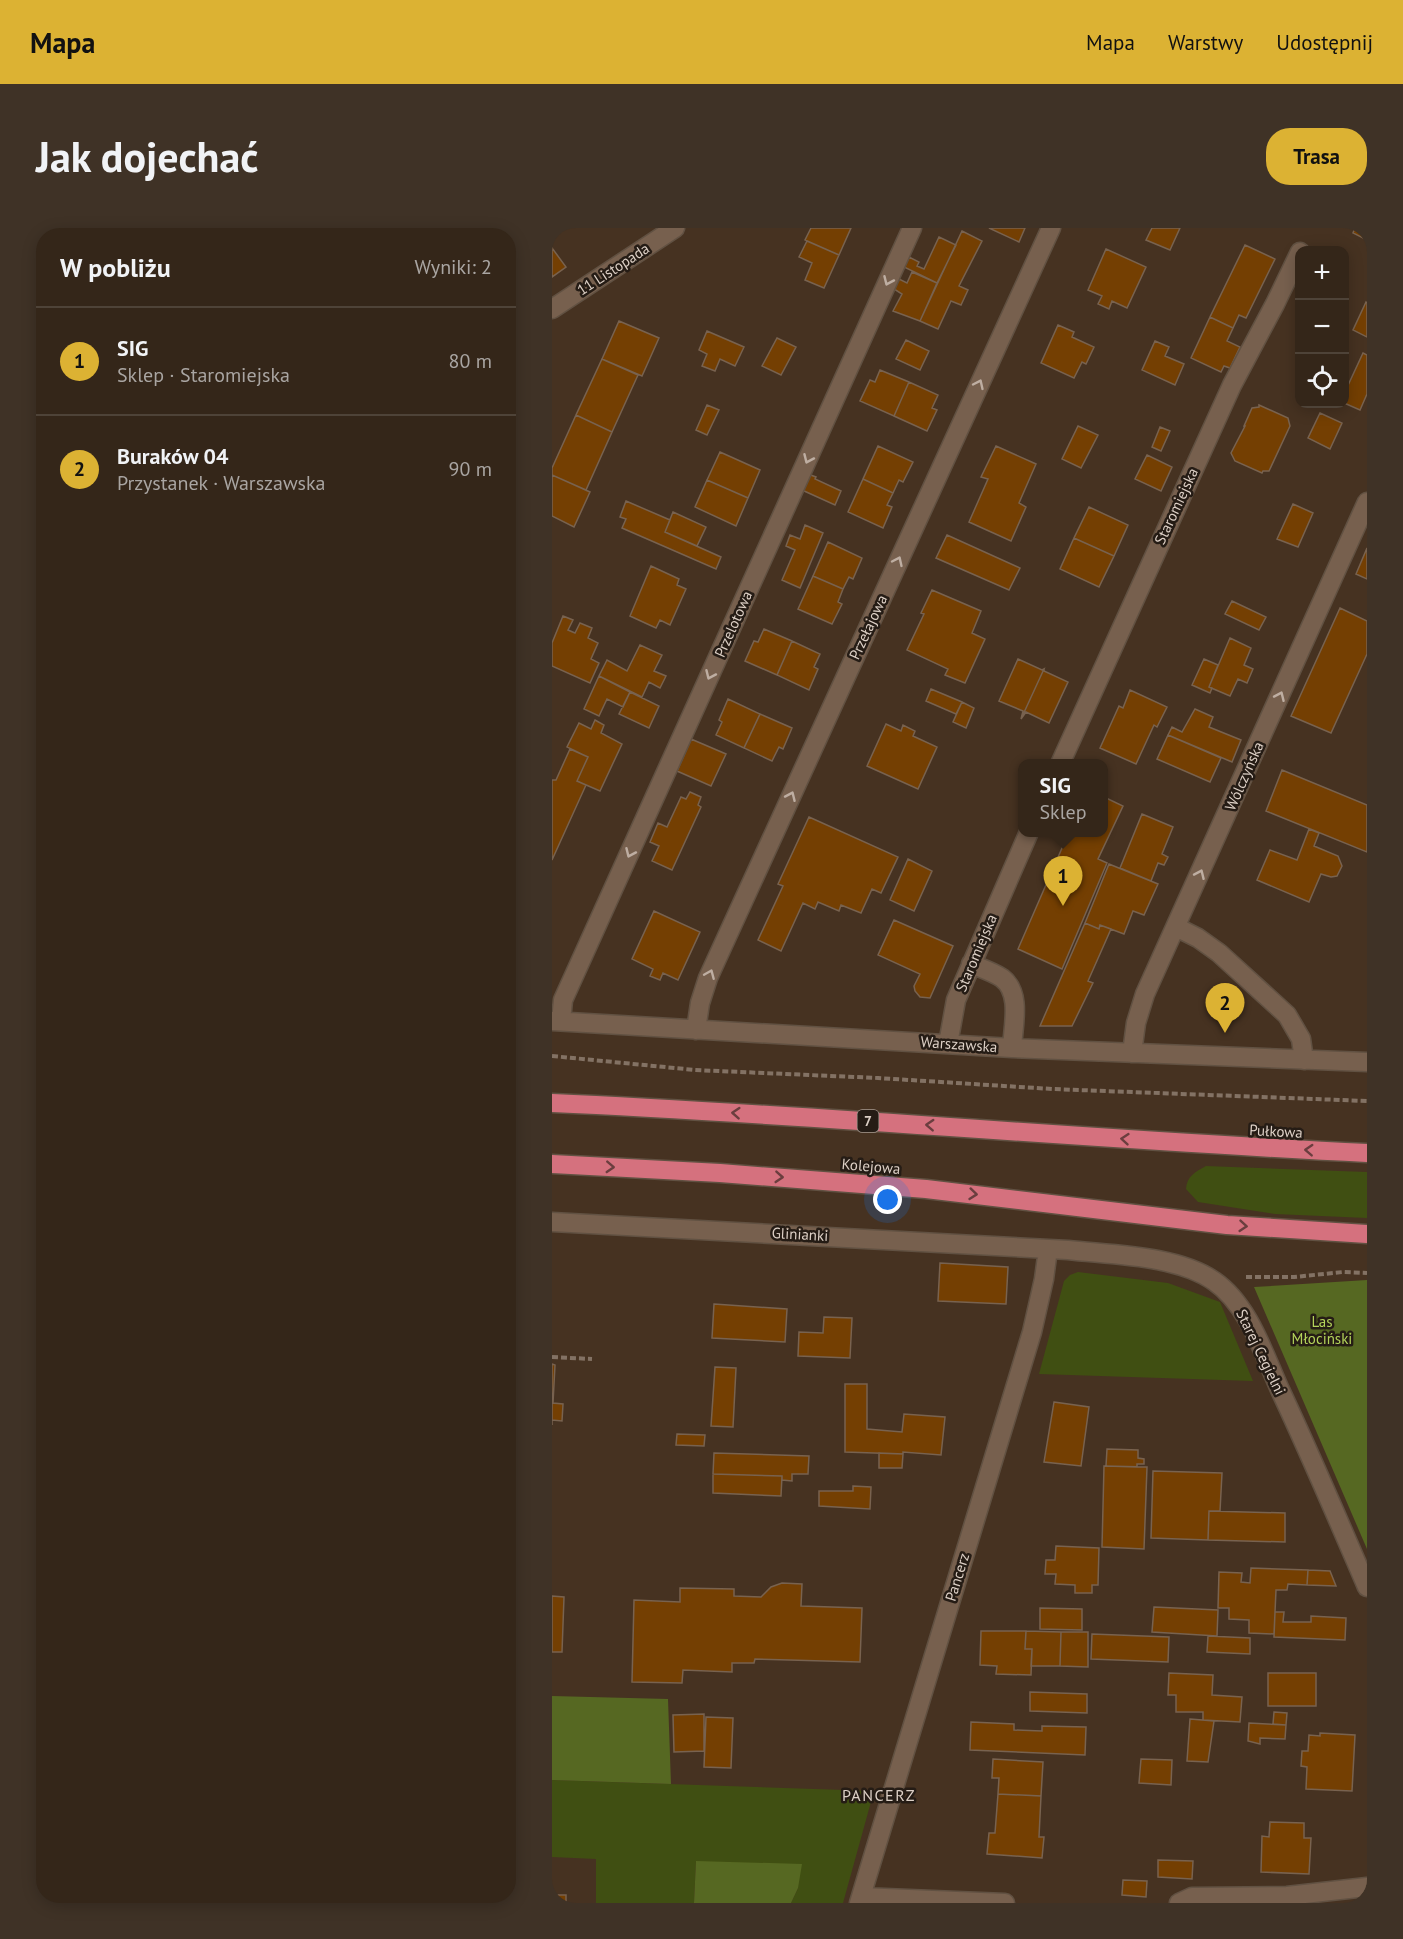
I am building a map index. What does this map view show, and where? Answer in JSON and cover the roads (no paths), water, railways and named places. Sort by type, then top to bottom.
[{"type":"highway","name":"Pułkowa","points":[[552,1103],[968,1127],[1183,1144],[1367,1153]]},
{"type":"highway","name":"Kolejowa","points":[[552,1164],[720,1173],[903,1187],[1259,1228],[1367,1234]]},
{"type":"street","name":"11 Listopada","points":[[552,309],[675,228]]},
{"type":"street","name":"Przelotowa","points":[[556,1021],[563,1000],[912,228]]},
{"type":"street","name":"Przełajowa","points":[[696,1030],[700,1003],[708,978],[1051,228]]},
{"type":"street","name":"Staromiejska","points":[[1062,759],[1232,385],[1295,262]]},
{"type":"street","name":"Wólczyńska","points":[[1132,1053],[1134,1029],[1140,1008],[1367,502]]},
{"type":"street","name":"Staromiejska","points":[[948,1044],[956,1000],[1027,837]]},
{"type":"street","points":[[1176,927],[1214,949],[1287,1015],[1301,1039],[1304,1060]]},
{"type":"street","points":[[971,964],[1002,978],[1013,992],[1015,1004],[1012,1047]]},
{"type":"street","name":"Warszawska","points":[[556,1021],[948,1044],[1367,1062]]},
{"type":"street","name":"Glinianki","points":[[552,1222],[1048,1249]]},
{"type":"street","name":"Starej Cegielni","points":[[1048,1249],[1152,1260],[1185,1268],[1213,1280],[1234,1300],[1250,1326],[1296,1423],[1367,1587]]},
{"type":"street","name":"Pancerz","points":[[860,1900],[1032,1332],[1042,1291],[1048,1249]]},
{"type":"street","points":[[1179,1903],[1192,1897],[1287,1896],[1367,1887]]},
{"type":"street","points":[[860,1900],[1005,1903]]},
{"type":"place","name":"SIG","points":[[1063,906]]},
{"type":"place","name":"Buraków 04","points":[[1225,1033]]},
{"type":"district","name":"PANCERZ","points":[[879,1795]]},
{"type":"park label","name":"Las Młociński","points":[[1322,1330]]}]
